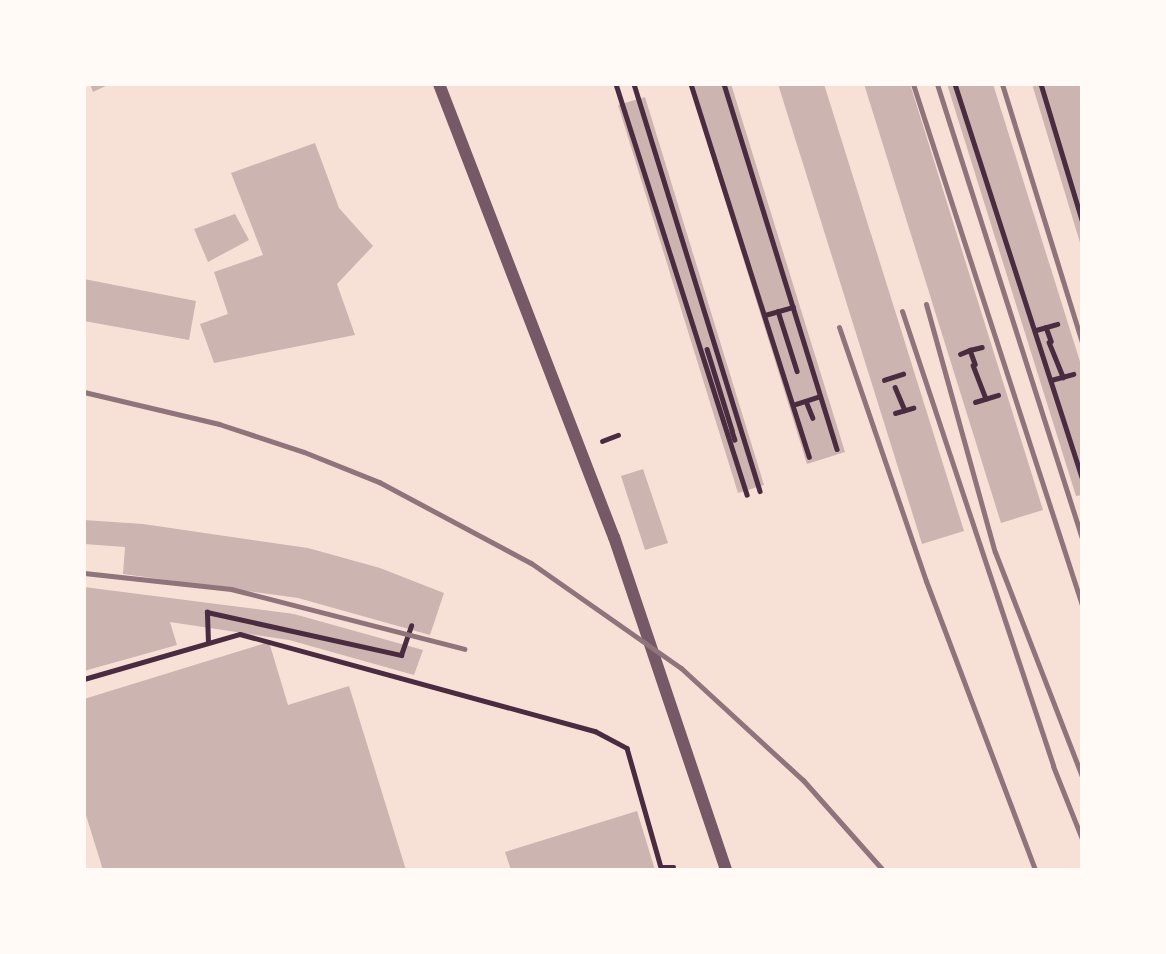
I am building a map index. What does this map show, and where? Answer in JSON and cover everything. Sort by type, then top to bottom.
[{"type":"street","points":[[439,84],[614,537],[726,870]]},
{"type":"path","points":[[615,84],[724,434],[747,495]]},
{"type":"path","points":[[634,84],[760,491]]},
{"type":"path","points":[[691,84],[809,457]]},
{"type":"path","points":[[724,84],[836,449]]},
{"type":"path","points":[[955,84],[1082,478]]},
{"type":"path","points":[[1041,84],[1082,220]]},
{"type":"path","points":[[765,316],[793,307]]},
{"type":"path","points":[[778,311],[797,370]]},
{"type":"path","points":[[1036,330],[1057,324]]},
{"type":"path","points":[[1046,327],[1063,377]]},
{"type":"path","points":[[698,351],[715,346]]},
{"type":"path","points":[[960,354],[982,347]]},
{"type":"path","points":[[707,349],[735,440]]},
{"type":"path","points":[[970,350],[986,399]]},
{"type":"path","points":[[884,380],[903,374]]},
{"type":"path","points":[[1051,380],[1073,374]]},
{"type":"path","points":[[892,377],[905,410]]},
{"type":"path","points":[[975,402],[998,395]]},
{"type":"path","points":[[793,405],[820,396]]},
{"type":"path","points":[[806,401],[813,418]]},
{"type":"path","points":[[895,414],[913,408]]},
{"type":"path","points":[[724,434],[741,428]]},
{"type":"path","points":[[599,442],[618,435]]},
{"type":"path","points":[[208,643],[207,612],[401,655],[411,626]]},
{"type":"path","points":[[84,679],[240,634],[269,639],[611,738],[627,748],[661,867],[674,867]]},
{"type":"building","points":[[90,84],[110,84],[93,92]]},
{"type":"building","points":[[689,84],[731,84],[845,452],[807,464]]},
{"type":"building","points":[[778,84],[824,84],[964,531],[922,544]]},
{"type":"building","points":[[864,84],[910,84],[1043,510],[1001,523]]},
{"type":"building","points":[[947,84],[993,84],[1082,368],[1082,495],[1076,496]]},
{"type":"building","points":[[1032,84],[1082,84],[1082,246],[1081,246]]},
{"type":"building","points":[[645,97],[764,485],[738,493],[618,105]]},
{"type":"building","points":[[315,143],[339,208],[373,246],[337,284],[355,335],[214,363],[200,324],[228,314],[214,272],[263,255],[231,173]]},
{"type":"building","points":[[235,214],[249,240],[208,262],[194,229]]},
{"type":"building","points":[[84,279],[196,301],[189,340],[84,321]]},
{"type":"building","points":[[643,469],[668,543],[645,550],[621,476]]},
{"type":"building","points":[[84,520],[143,524],[308,548],[380,568],[444,593],[430,635],[298,598],[123,574],[125,547],[84,544]]},
{"type":"building","points":[[84,587],[294,614],[423,650],[414,675],[289,640],[170,622],[177,645],[84,671]]},
{"type":"building","points":[[269,642],[288,705],[349,686],[406,870],[103,870],[84,809],[84,699]]},
{"type":"building","points":[[637,811],[655,870],[511,870],[505,852]]},
{"type":"railway","points":[[913,84],[1082,605]]},
{"type":"railway","points":[[937,84],[1082,538]]},
{"type":"railway","points":[[1002,84],[1082,343]]},
{"type":"railway","points":[[926,304],[995,552],[1082,776]]},
{"type":"railway","points":[[902,311],[1053,766],[1082,839]]},
{"type":"railway","points":[[839,327],[926,581],[1035,870]]},
{"type":"railway","points":[[84,392],[219,424],[304,452],[379,482],[531,563],[681,668],[803,780],[883,870]]},
{"type":"railway","points":[[84,573],[231,589],[464,649]]}]
